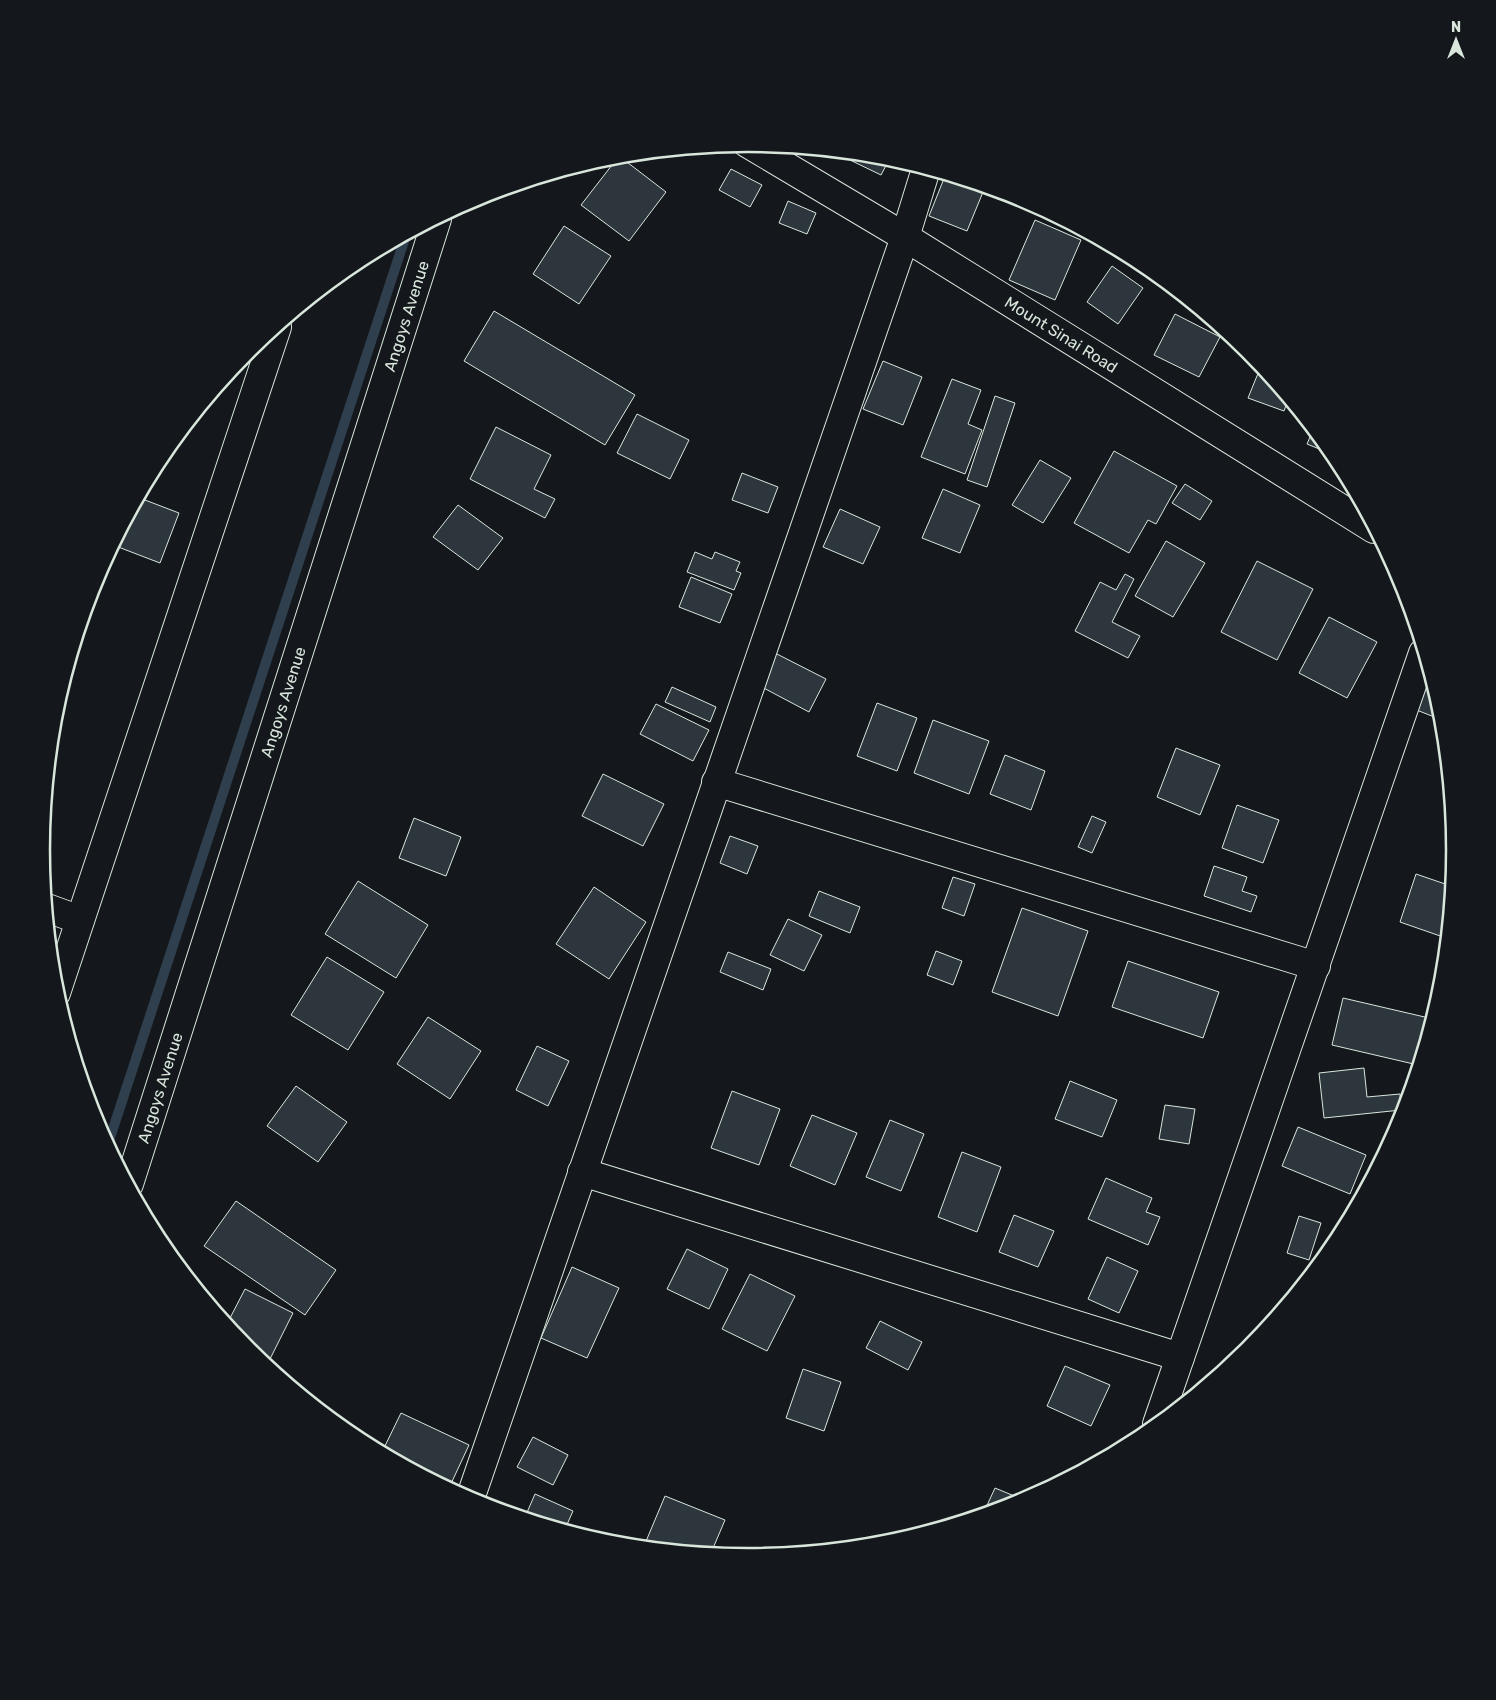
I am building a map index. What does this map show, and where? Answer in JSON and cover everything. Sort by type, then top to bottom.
[{"type":"street","name":"Mount Sinai Road","points":[[763,152],[905,237],[1364,523]]},
{"type":"street","points":[[473,1491],[905,237],[924,175]]},
{"type":"street","name":"Angoys Avenue","points":[[131,1176],[435,226]]},
{"type":"street","points":[[61,976],[272,340]]},
{"type":"street","points":[[1162,1412],[1420,662]]},
{"type":"street","points":[[716,782],[1316,966]]},
{"type":"street","points":[[53,910],[80,920]]},
{"type":"street","points":[[582,1172],[1180,1357]]},
{"type":"building","points":[[850,160],[886,165],[881,175]]},
{"type":"building","points":[[628,163],[666,192],[629,241],[581,205],[612,165]]},
{"type":"building","points":[[731,169],[762,185],[750,207],[719,190]]},
{"type":"building","points":[[943,180],[983,193],[967,231],[929,216]]},
{"type":"building","points":[[788,201],[816,213],[807,234],[779,223]]},
{"type":"building","points":[[1035,220],[1081,240],[1055,300],[1009,280]]},
{"type":"building","points":[[564,226],[611,256],[579,304],[533,274]]},
{"type":"building","points":[[1112,266],[1143,288],[1118,324],[1087,302]]},
{"type":"building","points":[[494,311],[635,395],[605,445],[464,361]]},
{"type":"building","points":[[1175,314],[1220,337],[1199,377],[1154,355]]},
{"type":"building","points":[[883,361],[922,377],[903,425],[863,409]]},
{"type":"building","points":[[1258,373],[1286,406],[1284,411],[1248,398]]},
{"type":"building","points":[[952,379],[981,390],[968,424],[982,430],[965,474],[921,457]]},
{"type":"building","points":[[995,396],[1015,403],[987,487],[967,480]]},
{"type":"building","points":[[637,414],[689,440],[670,479],[617,453]]},
{"type":"building","points":[[496,427],[551,455],[534,489],[555,499],[545,518],[470,479]]},
{"type":"building","points":[[1310,437],[1319,449],[1307,444]]},
{"type":"building","points":[[1114,451],[1177,486],[1156,524],[1148,520],[1129,553],[1074,523]]},
{"type":"building","points":[[1040,460],[1071,478],[1043,523],[1012,505]]},
{"type":"building","points":[[742,473],[778,487],[768,513],[732,500]]},
{"type":"building","points":[[1185,484],[1212,501],[1200,520],[1172,503]]},
{"type":"building","points":[[943,489],[980,505],[960,553],[922,538]]},
{"type":"building","points":[[146,498],[145,500],[179,513],[160,563],[119,547]]},
{"type":"building","points":[[458,505],[503,538],[478,570],[433,537]]},
{"type":"building","points":[[840,509],[880,527],[863,564],[823,547]]},
{"type":"building","points":[[1166,541],[1205,563],[1173,617],[1135,596]]},
{"type":"building","points":[[695,552],[712,559],[715,552],[740,562],[736,571],[741,573],[734,590],[687,572]]},
{"type":"building","points":[[1257,561],[1313,589],[1277,660],[1221,632]]},
{"type":"building","points":[[1125,574],[1134,579],[1112,622],[1140,636],[1128,658],[1075,631],[1100,582],[1116,590]]},
{"type":"building","points":[[691,577],[732,594],[720,623],[679,607]]},
{"type":"building","points":[[1329,617],[1377,642],[1347,698],[1299,673]]},
{"type":"building","points":[[775,653],[826,679],[809,712],[758,685]]},
{"type":"building","points":[[1425,682],[1433,717],[1414,709]]},
{"type":"building","points":[[672,687],[716,707],[710,722],[665,702]]},
{"type":"building","points":[[877,703],[917,718],[897,771],[857,756]]},
{"type":"building","points":[[656,704],[709,730],[693,761],[640,734]]},
{"type":"building","points":[[933,720],[989,741],[969,794],[914,773]]},
{"type":"building","points":[[1176,748],[1220,765],[1200,815],[1157,797]]},
{"type":"building","points":[[1005,755],[1045,771],[1031,810],[990,794]]},
{"type":"building","points":[[603,774],[664,804],[643,846],[582,816]]},
{"type":"building","points":[[1237,805],[1279,820],[1263,863],[1222,848]]},
{"type":"building","points":[[1092,816],[1106,822],[1092,853],[1078,847]]},
{"type":"building","points":[[414,818],[461,837],[446,876],[399,858]]},
{"type":"building","points":[[730,836],[758,846],[747,874],[720,863]]},
{"type":"building","points":[[1214,866],[1247,877],[1242,891],[1257,896],[1251,912],[1204,896]]},
{"type":"building","points":[[1416,874],[1445,884],[1441,936],[1400,922]]},
{"type":"building","points":[[953,877],[975,884],[964,916],[942,908]]},
{"type":"building","points":[[358,881],[428,925],[396,978],[325,934]]},
{"type":"building","points":[[594,887],[646,922],[609,979],[556,944]]},
{"type":"building","points":[[819,891],[860,907],[850,933],[809,916]]},
{"type":"building","points":[[1022,908],[1088,931],[1058,1016],[992,992]]},
{"type":"building","points":[[788,919],[822,935],[804,971],[770,955]]},
{"type":"building","points":[[936,951],[962,961],[953,985],[927,975]]},
{"type":"building","points":[[728,952],[771,969],[763,990],[720,972]]},
{"type":"building","points":[[327,957],[384,992],[348,1050],[291,1015]]},
{"type":"building","points":[[1128,961],[1219,992],[1203,1038],[1112,1007]]},
{"type":"building","points":[[1343,998],[1425,1017],[1412,1064],[1332,1045]]},
{"type":"building","points":[[428,1017],[481,1051],[450,1099],[397,1064]]},
{"type":"building","points":[[537,1046],[569,1061],[548,1106],[516,1090]]},
{"type":"building","points":[[1364,1068],[1367,1097],[1400,1094],[1395,1111],[1324,1118],[1319,1073]]},
{"type":"building","points":[[1070,1081],[1117,1100],[1102,1137],[1055,1119]]},
{"type":"building","points":[[296,1086],[347,1122],[318,1162],[267,1126]]},
{"type":"building","points":[[732,1091],[780,1109],[759,1165],[711,1148]]},
{"type":"building","points":[[1165,1105],[1195,1109],[1189,1144],[1159,1139]]},
{"type":"building","points":[[812,1115],[857,1133],[835,1185],[790,1166]]},
{"type":"building","points":[[890,1120],[924,1134],[901,1191],[866,1177]]},
{"type":"building","points":[[1298,1127],[1366,1155],[1350,1194],[1282,1166]]},
{"type":"building","points":[[962,1152],[1001,1167],[977,1232],[938,1217]]},
{"type":"building","points":[[1106,1178],[1152,1198],[1146,1212],[1160,1217],[1148,1245],[1088,1219]]},
{"type":"building","points":[[236,1201],[336,1270],[305,1315],[204,1246]]},
{"type":"building","points":[[1014,1215],[1054,1231],[1038,1267],[999,1252]]},
{"type":"building","points":[[1299,1216],[1321,1223],[1309,1260],[1287,1253]]},
{"type":"building","points":[[687,1249],[728,1269],[709,1309],[667,1289]]},
{"type":"building","points":[[1107,1257],[1138,1271],[1119,1313],[1088,1299]]},
{"type":"building","points":[[572,1267],[619,1288],[587,1358],[541,1338]]},
{"type":"building","points":[[750,1274],[795,1296],[767,1351],[722,1329]]},
{"type":"building","points":[[245,1289],[293,1313],[270,1359],[230,1318]]},
{"type":"building","points":[[880,1321],[922,1342],[908,1370],[866,1348]]},
{"type":"building","points":[[1065,1366],[1110,1385],[1091,1426],[1047,1406]]},
{"type":"building","points":[[803,1369],[841,1382],[824,1431],[786,1418]]},
{"type":"building","points":[[401,1413],[469,1445],[452,1482],[385,1445]]},
{"type":"building","points":[[533,1437],[568,1455],[553,1485],[517,1467]]},
{"type":"building","points":[[995,1488],[1013,1496],[987,1505]]},
{"type":"building","points":[[535,1494],[573,1511],[567,1524],[527,1512]]},
{"type":"building","points":[[665,1496],[725,1520],[713,1547],[646,1540]]},
{"type":"waterway","points":[[111,1135],[403,244]]}]
